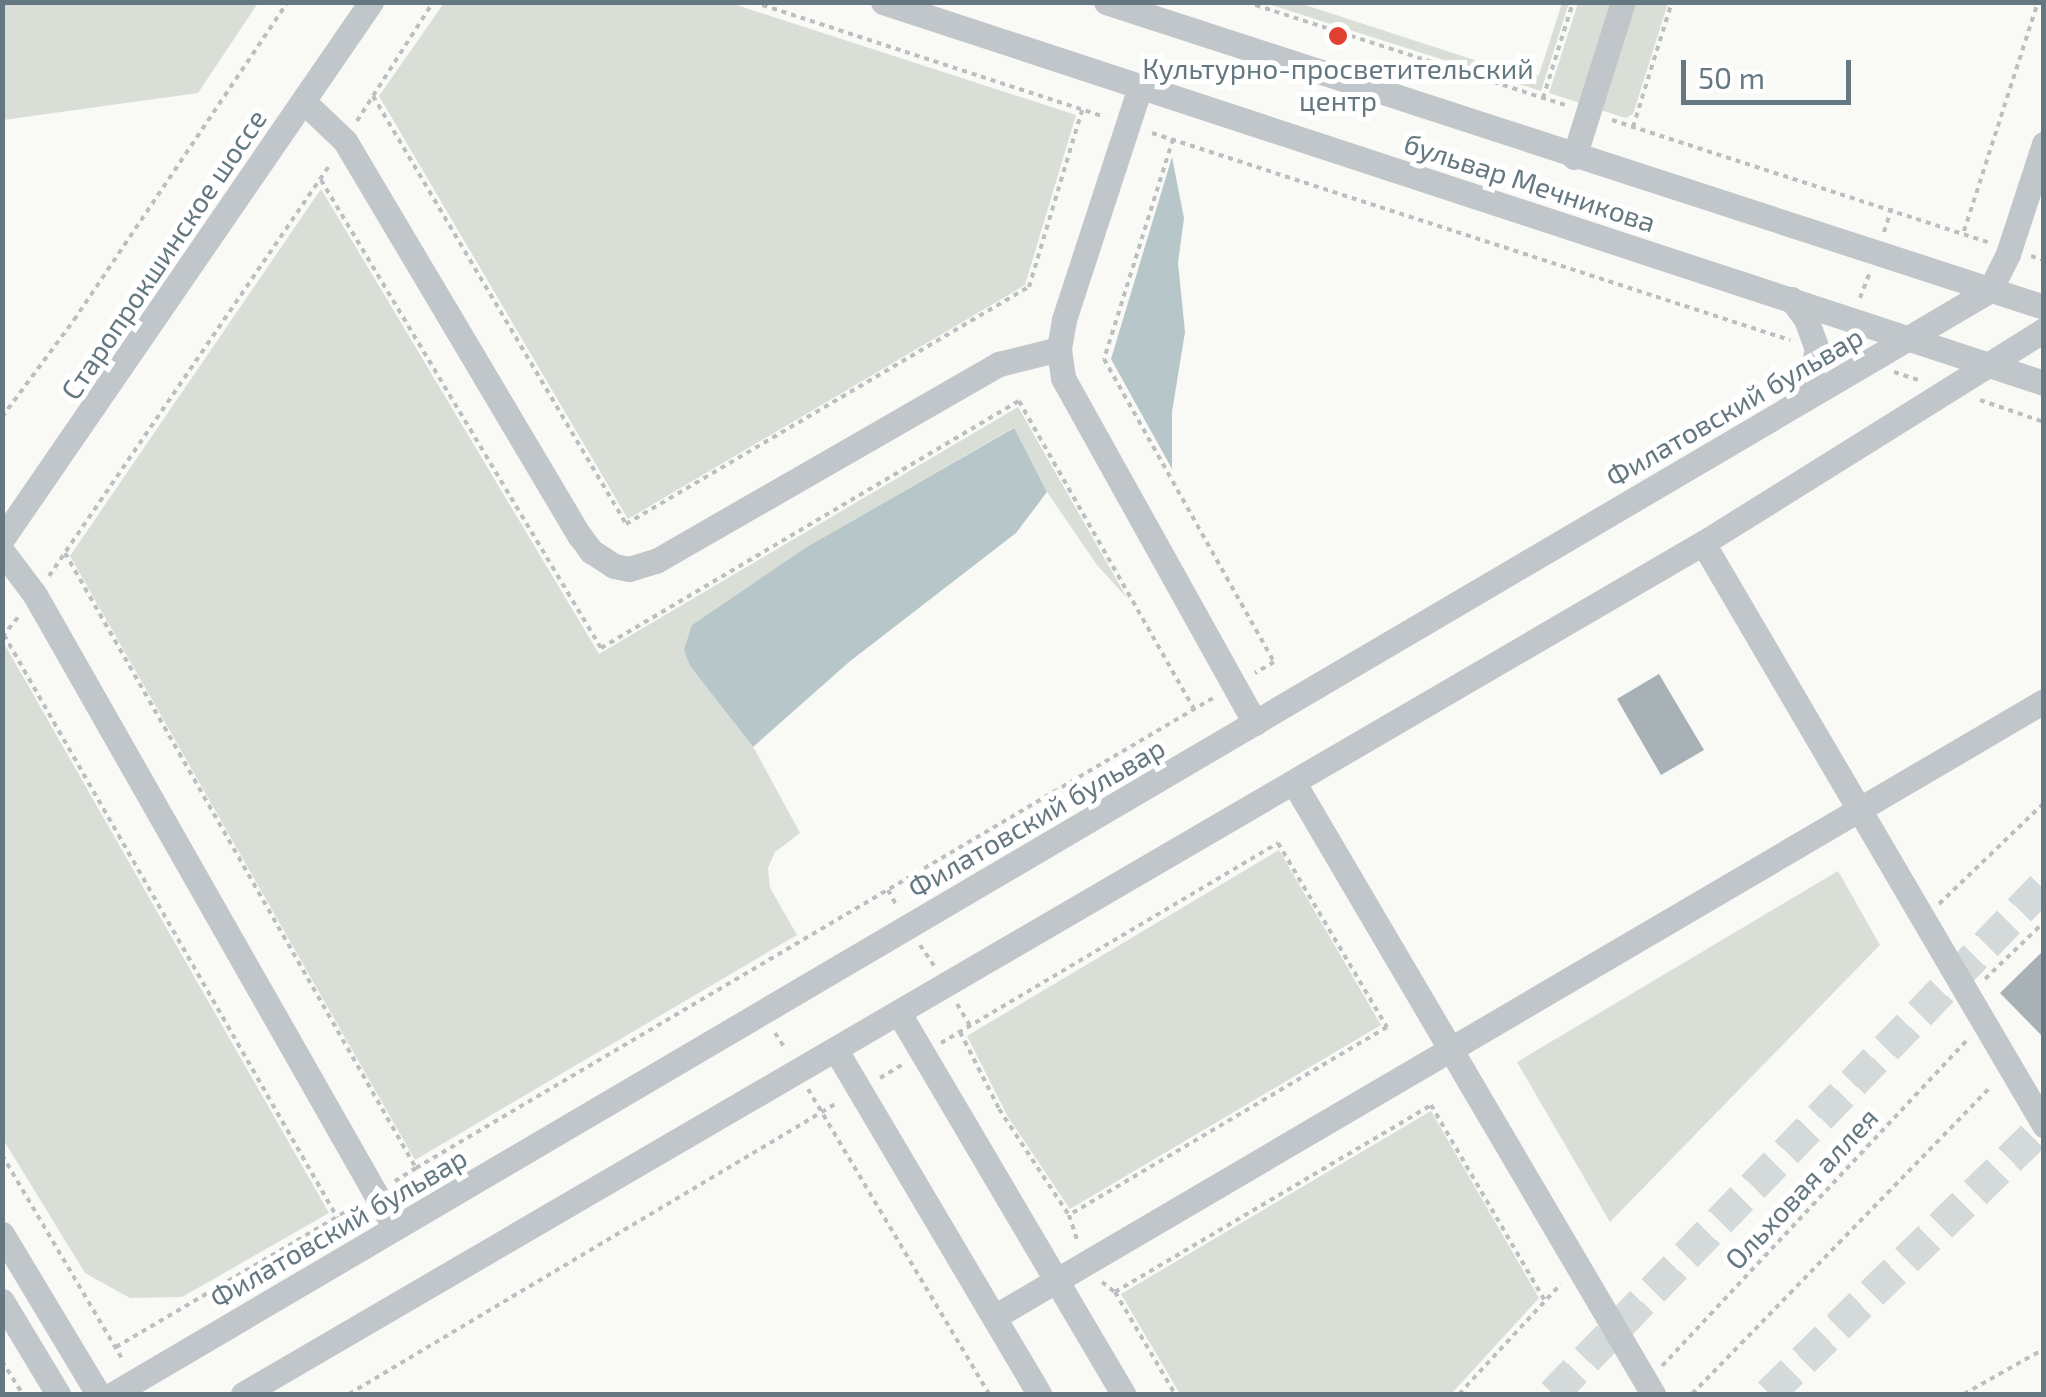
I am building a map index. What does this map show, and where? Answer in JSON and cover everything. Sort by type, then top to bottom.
[{"type":"street","name":"Старопрокшинское шоссе","points":[[2,539],[372,2]]},
{"type":"street","name":"бульвар Мечникова","points":[[883,2],[2044,383]]},
{"type":"street","name":"бульвар Мечникова","points":[[1106,2],[1163,11],[1574,157],[2044,307]]},
{"type":"street","points":[[1574,157],[1623,2]]},
{"type":"street","points":[[1140,86],[1064,320],[1059,348],[1067,388],[1255,723]]},
{"type":"street","points":[[304,102],[345,141],[580,536],[591,551],[614,566],[628,569],[656,562],[999,364],[1059,348]]},
{"type":"street","points":[[1990,290],[2010,249],[2044,144]]},
{"type":"street","name":"Филатовский бульвар","points":[[113,1394],[1990,290]]},
{"type":"street","points":[[1791,299],[1806,319],[1817,349],[1809,384],[1795,405]]},
{"type":"street","points":[[243,1394],[800,1074],[1703,544],[1984,364],[2044,330]]},
{"type":"street","points":[[1703,544],[2044,1125]]},
{"type":"street","points":[[2,551],[35,595],[395,1228]]},
{"type":"street","points":[[994,1318],[2044,701]]},
{"type":"street","points":[[1294,783],[1650,1389]]},
{"type":"street","points":[[900,1014],[1123,1394]]},
{"type":"street","points":[[837,1052],[1040,1394]]},
{"type":"street","points":[[2,1234],[98,1394]]},
{"type":"street","points":[[2,1301],[58,1394]]},
{"type":"path","points":[[2,417],[74,320],[288,2]]},
{"type":"path","points":[[337,1216],[3,636],[65,553],[345,141],[433,2]]},
{"type":"path","points":[[753,2],[1817,349]]},
{"type":"path","points":[[1543,98],[1573,2]]},
{"type":"path","points":[[1633,127],[1672,2]]},
{"type":"path","points":[[1964,233],[2038,2]]},
{"type":"path","points":[[373,96],[626,524],[1029,287],[1082,110]]},
{"type":"path","points":[[116,1347],[1274,662],[1104,359],[1173,140]]},
{"type":"path","points":[[1853,319],[1892,208],[2044,260]]},
{"type":"path","points":[[1865,364],[2044,422]]},
{"type":"path","points":[[65,553],[416,1168]]},
{"type":"path","points":[[1938,905],[2044,803]]},
{"type":"path","points":[[349,1394],[1278,843],[1386,1026],[1069,1215]]},
{"type":"path","points":[[888,890],[970,1026]]},
{"type":"path","points":[[1982,982],[2044,922]]},
{"type":"path","points":[[742,976],[989,1394]]},
{"type":"path","name":"Ольховая аллея","points":[[1650,1389],[1983,1022]]},
{"type":"path","points":[[960,1032],[999,1110],[1069,1215],[1072,1230],[1104,1288],[1114,1292],[1175,1394]]},
{"type":"path","points":[[1692,1394],[2009,1067]]},
{"type":"path","points":[[1114,1292],[1431,1105],[1545,1301]]},
{"type":"path","points":[[2,1155],[136,1381]]},
{"type":"path","points":[[1459,1394],[1577,1266]]},
{"type":"path","points":[[1964,1394],[2044,1348]]},
{"type":"path","points":[[2,1360],[22,1394]]},
{"type":"shaded area","points":[[2,3],[258,3],[198,93],[3,120]]},
{"type":"shaded area","points":[[444,3],[730,3],[1076,115],[1025,285],[628,519],[379,96]]},
{"type":"shaded area","points":[[1265,3],[1299,3],[1530,78],[1539,75],[1562,3],[1569,3],[1541,91]]},
{"type":"shaded area","points":[[1578,3],[1612,3],[1580,103],[1549,93]]},
{"type":"shaded area","points":[[1634,3],[1668,3],[1633,114],[1626,118],[1600,110]]},
{"type":"shaded area","points":[[1172,157],[1184,218],[1178,263],[1185,332],[1172,412],[1172,469],[1111,359]]},
{"type":"shaded area","points":[[321,189],[599,654],[1018,407],[1127,598],[1097,565],[1047,492],[1013,428],[805,548],[692,625],[690,666],[755,750],[800,833],[775,852],[768,868],[770,888],[797,935],[415,1160],[70,556]]},
{"type":"shaded area","points":[[1014,428],[1047,492],[1016,533],[849,662],[753,747],[690,666],[684,650],[692,625],[805,548]]},
{"type":"shaded area","points":[[5,645],[329,1213],[182,1297],[130,1298],[85,1273],[3,1139]]},
{"type":"shaded area","points":[[1279,850],[1381,1025],[1070,1209],[1008,1117],[967,1036]]},
{"type":"shaded area","points":[[1838,871],[1880,945],[1610,1222],[1517,1062]]},
{"type":"shaded area","points":[[1431,1111],[1539,1298],[1451,1394],[1180,1394],[1121,1294]]},
{"type":"building","points":[[1659,674],[1704,750],[1661,775],[1617,699]]},
{"type":"building","points":[[2044,950],[2044,1038],[2000,993]]},
{"type":"tunnel","points":[[1553,1394],[2044,885]]},
{"type":"tunnel","points":[[1769,1394],[2044,1126]]},
{"type":"place","name":"Культурно-просветительский центр","points":[[1338,36]]}]
